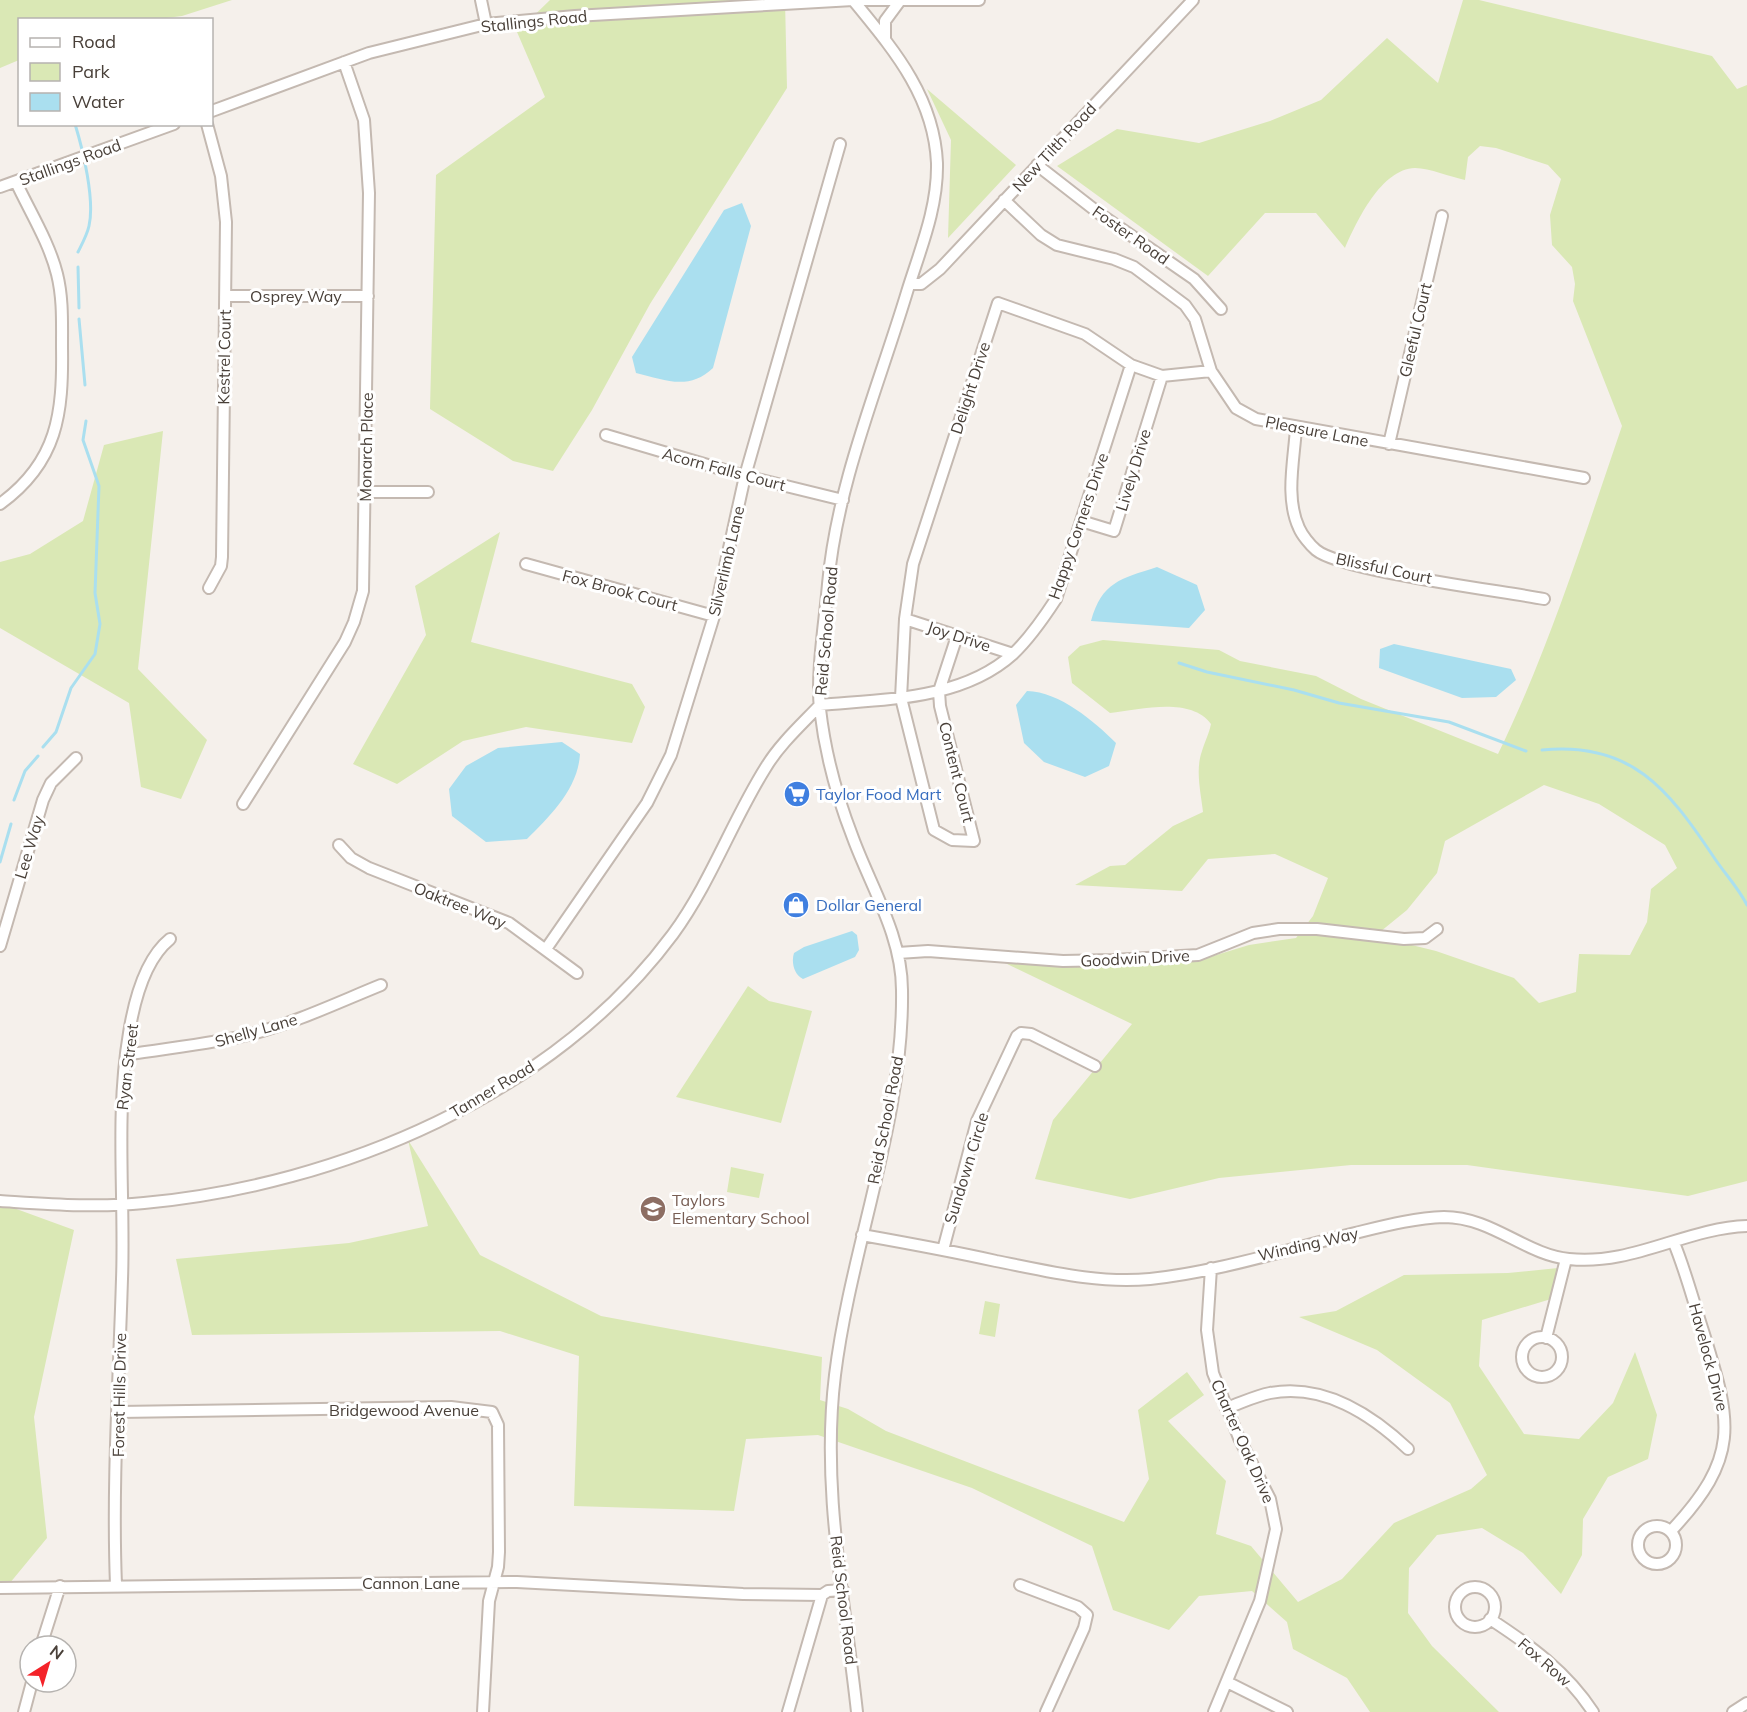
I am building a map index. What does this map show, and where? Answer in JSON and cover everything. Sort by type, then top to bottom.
[{"type":"street","points":[[481,0],[486,24]]},
{"type":"street","name":"Reid School Road","points":[[853,0],[885,40],[920,92],[931,123],[936,157],[934,205],[843,500],[829,579],[820,705],[833,775],[842,807],[898,953],[903,988],[899,1046],[890,1108],[841,1330],[831,1418],[835,1540],[857,1712]]},
{"type":"street","name":"Stallings Road","points":[[213,111],[344,62],[405,43],[486,24],[801,2],[979,0]]},
{"type":"street","name":"New Tilth Road","points":[[910,284],[921,284],[930,280],[1193,0]]},
{"type":"street","points":[[885,40],[885,21],[899,2]]},
{"type":"street","name":"Monarch Place","points":[[243,804],[354,622],[364,578],[368,296],[367,145],[356,93],[344,62]]},
{"type":"street","name":"Stallings Road","points":[[0,187],[168,126]]},
{"type":"street","name":"Kestrel Court","points":[[208,126],[225,195],[222,557],[221,566],[209,588]]},
{"type":"street","name":"Silverlimb Lane","points":[[546,949],[647,803],[671,755],[714,616],[745,476],[840,144]]},
{"type":"street","name":"Foster Road","points":[[1037,165],[1100,214],[1194,279],[1221,309]]},
{"type":"street","points":[[0,504],[23,485],[45,455],[56,429],[62,402],[62,313],[57,274],[16,182]]},
{"type":"street","name":"Pleasure Lane","points":[[1004,200],[1041,235],[1058,245],[1114,259],[1134,267],[1162,285],[1185,305],[1195,319],[1211,371],[1236,408],[1256,419],[1584,478]]},
{"type":"street","name":"Gleeful Court","points":[[1389,444],[1442,216]]},
{"type":"street","name":"Osprey Way","points":[[225,296],[368,296]]},
{"type":"street","name":"Delight Drive","points":[[901,698],[905,619],[913,564],[998,303],[1085,334],[1131,365],[1162,376],[1211,371]]},
{"type":"street","name":"Happy Corners Drive","points":[[820,705],[901,698],[939,691],[985,674],[1013,654],[1035,630],[1056,599],[1131,365]]},
{"type":"street","name":"Lively Drive","points":[[1081,521],[1114,531],[1162,376]]},
{"type":"street","name":"Blissful Court","points":[[1296,428],[1291,493],[1300,530],[1317,550],[1356,565],[1544,598]]},
{"type":"street","name":"Acorn Falls Court","points":[[606,435],[745,476],[843,500]]},
{"type":"street","points":[[366,492],[428,492]]},
{"type":"street","name":"Fox Brook Court","points":[[526,564],[714,616]]},
{"type":"street","name":"Joy Drive","points":[[905,619],[1013,654]]},
{"type":"street","name":"Content Court","points":[[901,698],[934,830],[952,840],[974,841],[940,706],[939,691],[957,636]]},
{"type":"street","name":"Tanner Road","points":[[0,1201],[63,1205],[122,1204],[175,1200],[249,1185],[303,1172],[363,1153],[471,1104],[550,1054],[620,994],[673,934],[715,866],[767,765],[820,705]]},
{"type":"street","name":"Lee Way","points":[[0,946],[43,800],[51,783],[76,758]]},
{"type":"street","name":"Oaktree Way","points":[[339,845],[351,858],[369,868],[509,923],[577,973]]},
{"type":"street","name":"Goodwin Drive","points":[[898,953],[928,951],[1063,961],[1113,960],[1198,955],[1253,933],[1271,930],[1317,929],[1404,939],[1425,938],[1437,929]]},
{"type":"street","name":"Ryan Street","points":[[122,1204],[120,1128],[131,1021],[147,970],[160,947],[170,939]]},
{"type":"street","name":"Shelly Lane","points":[[126,1055],[198,1045],[254,1033],[318,1011],[381,985]]},
{"type":"street","name":"Sundown Circle","points":[[943,1250],[977,1121],[1017,1036],[1021,1033],[1031,1034],[1095,1066]]},
{"type":"street","name":"Forest Hills Drive","points":[[116,1585],[122,1204]]},
{"type":"street","name":"Winding Way","points":[[862,1235],[1068,1275],[1103,1279],[1150,1279],[1211,1268],[1395,1224],[1444,1217],[1479,1222],[1566,1259],[1619,1258],[1725,1229],[1747,1226]]},
{"type":"street","name":"Havelock Drive","points":[[1671,1530],[1702,1494],[1713,1475],[1722,1450],[1726,1423],[1724,1404],[1713,1363],[1674,1243]]},
{"type":"street","points":[[1546,1338],[1566,1259]]},
{"type":"street","name":"Charter Oak Drive","points":[[1211,1268],[1207,1317],[1208,1344],[1213,1373],[1226,1408],[1270,1499],[1276,1529],[1260,1601],[1214,1712]]},
{"type":"street","points":[[1226,1408],[1268,1393],[1290,1391],[1314,1394],[1342,1402],[1362,1412],[1408,1449]]},
{"type":"street","name":"Bridgewood Avenue","points":[[119,1412],[451,1407],[492,1412],[498,1425],[498,1567],[489,1601],[483,1712]]},
{"type":"street","name":"Cannon Lane","points":[[0,1588],[493,1582],[743,1594],[822,1595],[828,1591],[843,1590]]},
{"type":"street","points":[[1020,1585],[1078,1606],[1087,1615],[1084,1628],[1046,1712]]},
{"type":"street","points":[[45,1634],[60,1586]]},
{"type":"street","points":[[788,1712],[822,1595]]},
{"type":"street","name":"Fox Row","points":[[1490,1619],[1527,1643],[1556,1668],[1593,1712]]},
{"type":"street","points":[[1227,1682],[1287,1712]]},
{"type":"street","points":[[24,1712],[29,1694]]},
{"type":"street","points":[[1732,1712],[1747,1703]]},
{"type":"green space","points":[[0,0],[232,0],[182,16],[167,18],[18,18],[18,60],[0,68]]},
{"type":"green space","points":[[550,0],[785,0],[787,88],[650,304],[592,410],[553,471],[513,461],[430,409],[436,175],[545,97],[517,32]]},
{"type":"green space","points":[[1463,0],[1479,0],[1712,56],[1737,89],[1747,85],[1747,1181],[1688,1196],[1467,1165],[1351,1165],[1219,1178],[1130,1199],[1035,1179],[1053,1120],[1132,1024],[1005,963],[1200,960],[1249,945],[1296,938],[1313,916],[1328,878],[1275,854],[1208,859],[1182,891],[1075,885],[1110,866],[1125,865],[1173,826],[1203,812],[1199,766],[1211,724],[1202,715],[1178,707],[1110,713],[1072,683],[1068,657],[1080,646],[1103,640],[1219,650],[1240,661],[1316,676],[1361,699],[1498,754],[1550,633],[1622,426],[1573,301],[1575,284],[1572,267],[1552,245],[1550,215],[1561,179],[1548,165],[1496,148],[1480,146],[1468,157],[1465,180],[1421,168],[1403,171],[1391,177],[1372,198],[1345,248],[1316,213],[1265,213],[1208,276],[1057,166],[1117,129],[1199,143],[1270,121],[1321,100],[1387,38],[1438,83]],"holes":[[[1544,785],[1599,804],[1665,845],[1677,868],[1651,889],[1647,922],[1630,955],[1579,954],[1576,992],[1539,1003],[1514,978],[1436,951],[1375,936],[1407,910],[1437,873],[1445,841]]]},
{"type":"green space","points":[[927,89],[1016,165],[948,238],[951,140]]},
{"type":"green space","points":[[163,431],[138,669],[207,740],[181,799],[141,787],[129,703],[0,628],[0,562],[30,554],[83,521],[104,445]]},
{"type":"green space","points":[[500,532],[471,642],[632,684],[645,707],[632,743],[526,727],[463,741],[397,784],[353,764],[426,635],[415,586]]},
{"type":"green space","points":[[748,986],[769,1001],[812,1011],[781,1123],[676,1097]]},
{"type":"green space","points":[[408,1140],[480,1255],[601,1316],[822,1357],[820,1400],[848,1409],[886,1431],[1124,1522],[1149,1479],[1138,1410],[1187,1372],[1204,1395],[1168,1421],[1226,1481],[1216,1534],[1251,1546],[1298,1602],[1342,1579],[1394,1523],[1471,1489],[1487,1475],[1450,1403],[1377,1350],[1299,1317],[1336,1311],[1404,1275],[1508,1273],[1558,1268],[1551,1299],[1482,1320],[1479,1366],[1524,1434],[1579,1439],[1613,1403],[1635,1352],[1657,1415],[1648,1459],[1608,1477],[1583,1519],[1582,1555],[1561,1594],[1523,1553],[1482,1528],[1437,1535],[1409,1568],[1408,1613],[1432,1646],[1499,1712],[1370,1712],[1347,1678],[1293,1649],[1287,1622],[1252,1591],[1199,1596],[1169,1630],[1113,1610],[1092,1546],[972,1488],[818,1435],[746,1439],[734,1511],[574,1506],[579,1356],[500,1331],[192,1335],[176,1259],[349,1243],[428,1226]]},
{"type":"green space","points":[[731,1167],[764,1174],[759,1198],[727,1192]]},
{"type":"green space","points":[[0,1203],[74,1230],[34,1417],[47,1538],[0,1595]]},
{"type":"green space","points":[[985,1301],[1000,1304],[995,1337],[979,1334]]},
{"type":"water","points":[[742,203],[751,226],[713,368],[704,375],[686,382],[667,381],[636,373],[632,357],[724,210]]},
{"type":"water","points":[[1157,567],[1197,585],[1205,610],[1189,628],[1091,621],[1101,598],[1114,584]]},
{"type":"water","points":[[1394,644],[1511,669],[1516,680],[1496,697],[1462,698],[1379,668],[1380,649]]},
{"type":"water","points":[[1027,691],[1052,696],[1064,702],[1107,734],[1116,743],[1109,766],[1085,777],[1044,762],[1024,743],[1016,705]]},
{"type":"water","points":[[562,742],[580,754],[574,779],[561,801],[527,839],[486,842],[452,816],[449,789],[466,766],[498,748]]},
{"type":"water","points":[[852,931],[857,935],[859,950],[855,957],[803,979],[797,975],[793,964],[794,953],[804,947]]},
{"type":"waterway","points":[[76,126],[85,161],[90,203],[89,226],[78,252]]},
{"type":"waterway","points":[[78,267],[79,308]]},
{"type":"waterway","points":[[79,319],[85,385]]},
{"type":"waterway","points":[[43,747],[56,732],[71,688],[95,654],[100,624],[95,593],[99,486],[83,440],[86,421]]},
{"type":"waterway","points":[[1179,663],[1207,672],[1294,690],[1339,703],[1449,722],[1526,751]]},
{"type":"waterway","points":[[1542,750],[1573,749],[1600,753],[1644,774],[1680,810],[1747,905]]},
{"type":"waterway","points":[[14,800],[25,771],[38,756]]},
{"type":"waterway","points":[[0,862],[11,824]]},
{"type":"place","name":"Taylor Food Mart","points":[[797,794]]},
{"type":"place","name":"Dollar General","points":[[796,905]]},
{"type":"place","name":"Taylors Elementary School","points":[[653,1209]]}]
